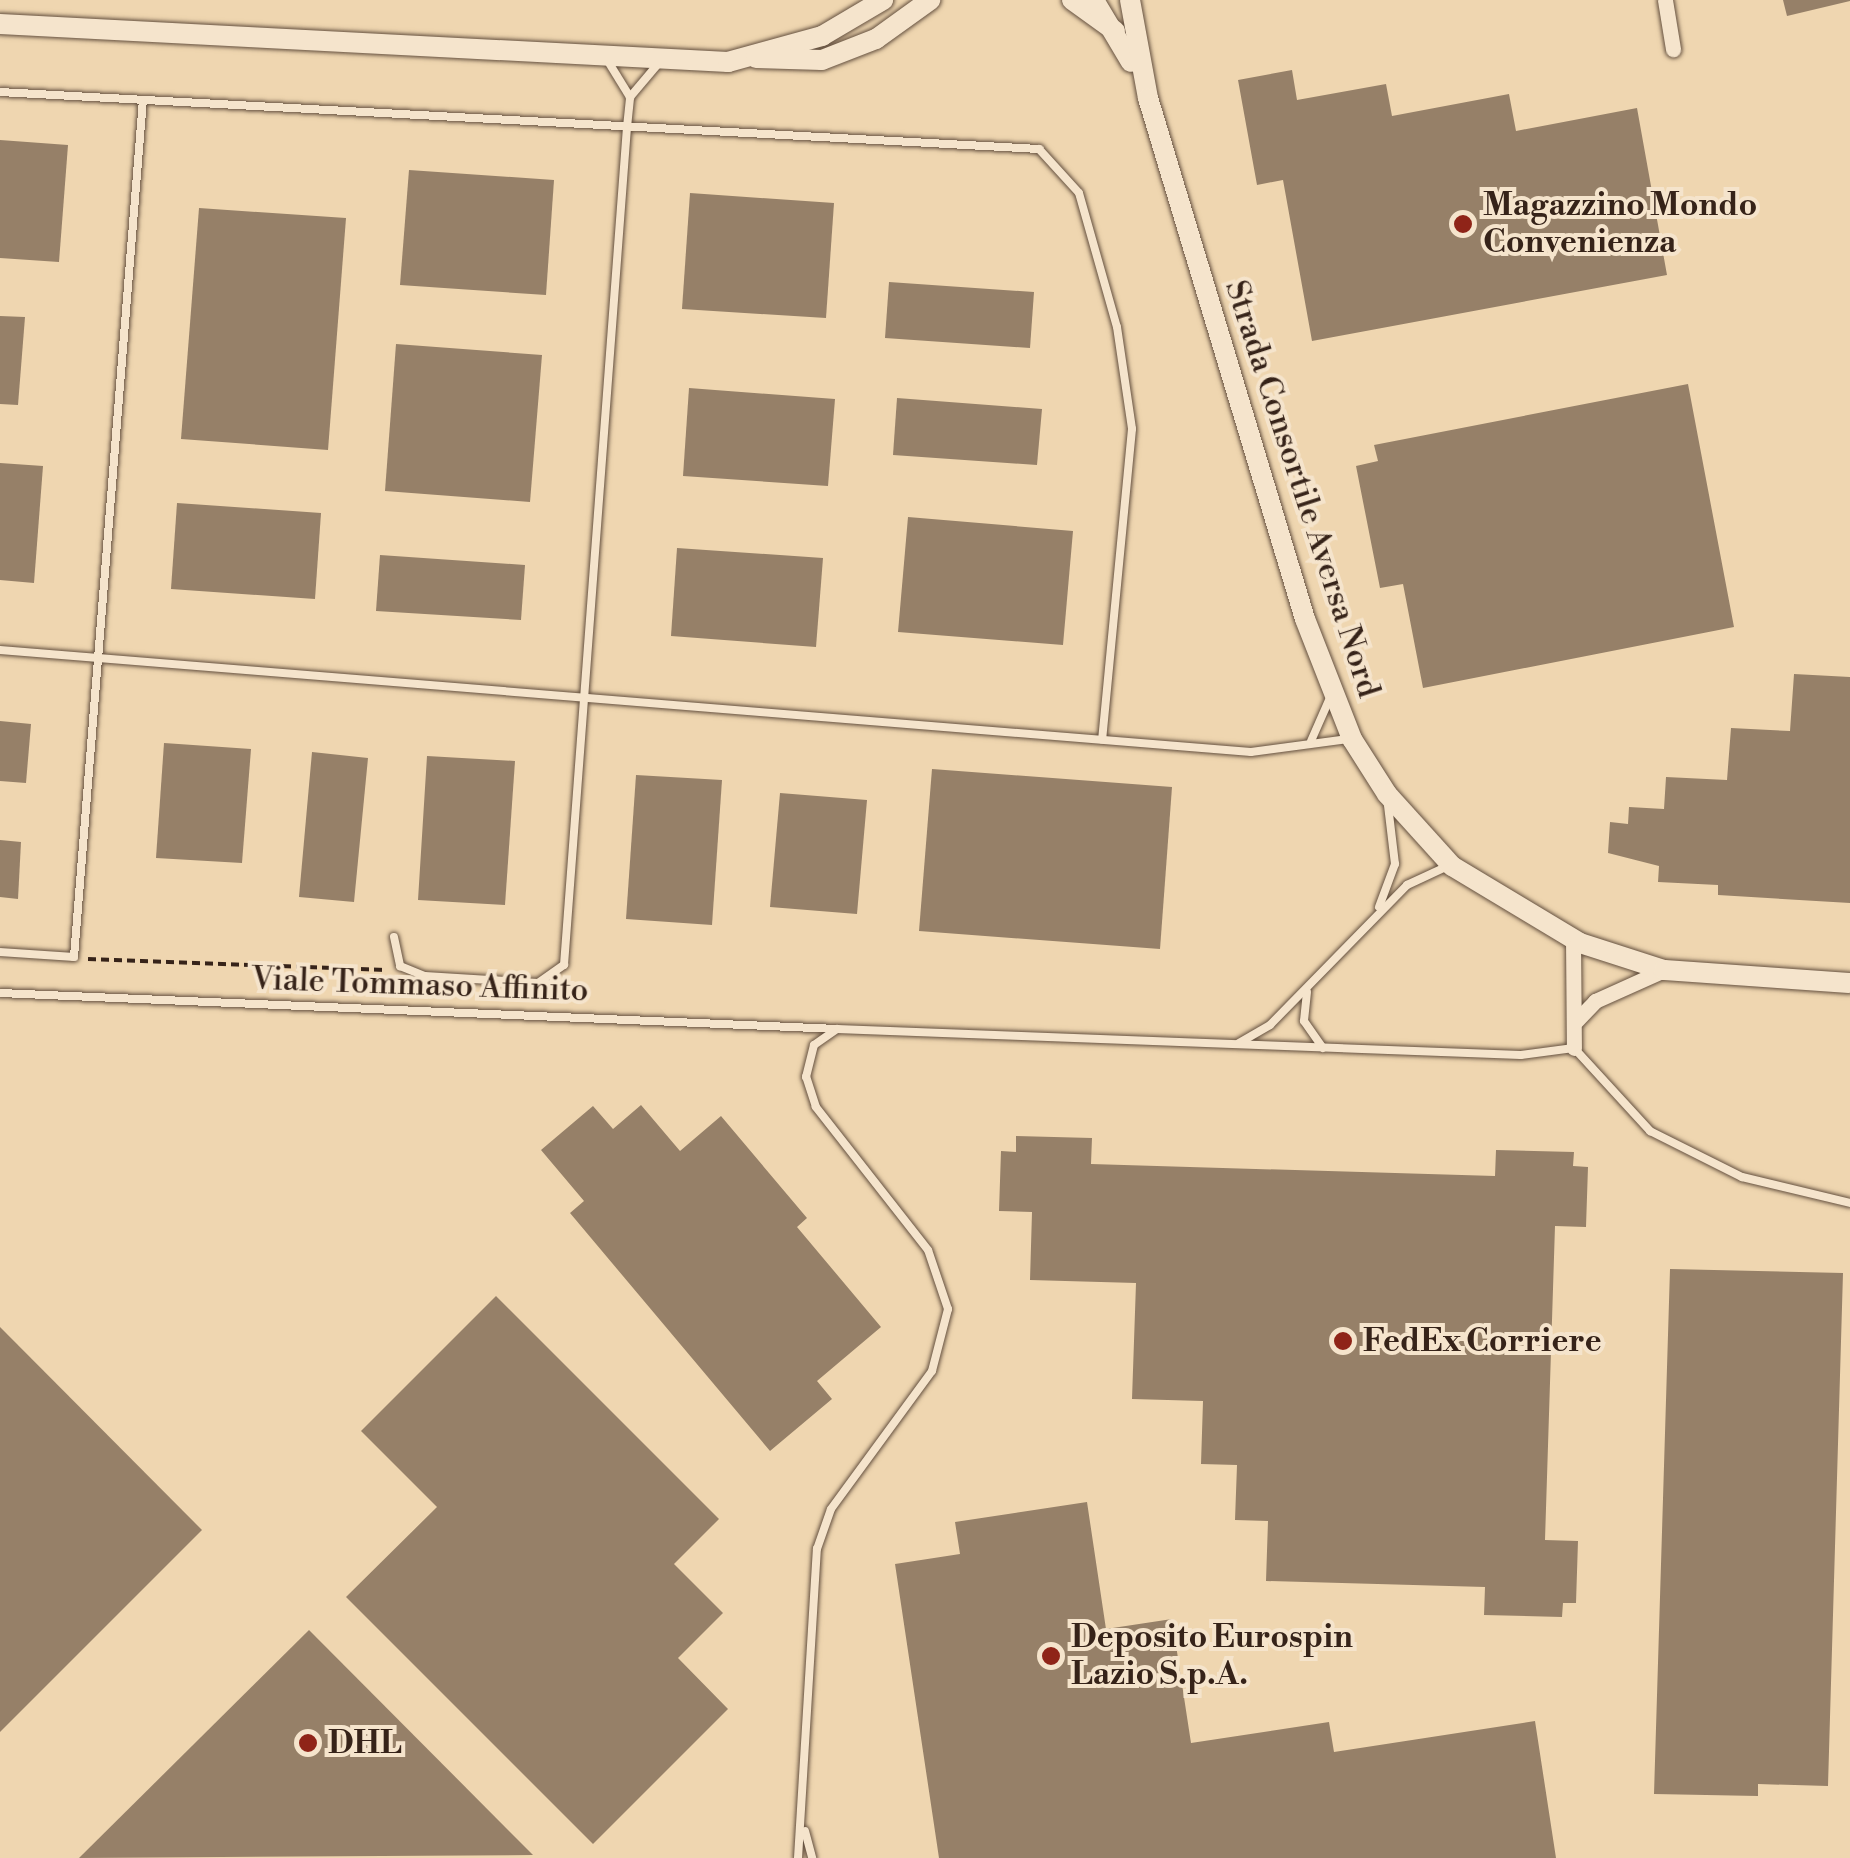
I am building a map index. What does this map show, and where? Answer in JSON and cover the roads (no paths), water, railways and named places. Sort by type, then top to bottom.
[{"type":"street","points":[[756,58],[836,30],[883,0]]},
{"type":"street","points":[[0,24],[664,58],[822,60],[876,39],[930,0]]},
{"type":"street","name":"Strada Consortile Aversa Nord","points":[[1072,0],[1117,32]]},
{"type":"street","name":"Strada Consortile Aversa Nord","points":[[1094,0],[1117,32],[1148,98]]},
{"type":"street","name":"Strada Consortile Aversa Nord","points":[[1130,0],[1148,98],[1332,692],[1352,739],[1386,794],[1452,866],[1573,939],[1664,970],[1850,983]]},
{"type":"street","points":[[1665,0],[1674,49]]},
{"type":"street","points":[[1573,939],[1574,1048]]},
{"type":"street","points":[[1576,1021],[1594,1001],[1664,970]]},
{"type":"lane","points":[[604,55],[630,97]]},
{"type":"lane","points":[[394,938],[400,966],[538,983],[564,965],[588,698],[626,126],[630,97],[664,58]]},
{"type":"lane","points":[[0,92],[1038,149],[1079,193],[1117,328],[1132,429],[1102,740]]},
{"type":"lane","points":[[0,952],[74,957],[143,100]]},
{"type":"lane","points":[[0,650],[1251,752],[1311,741],[1352,739]]},
{"type":"lane","points":[[1311,741],[1332,692]]},
{"type":"lane","points":[[1375,916],[1395,864],[1386,794]]},
{"type":"lane","points":[[1235,1045],[1308,988],[1407,885],[1452,866]]},
{"type":"lane","points":[[1308,988],[1301,1010],[1323,1048]]},
{"type":"lane","name":"Viale Tommaso Affinito","points":[[0,993],[1235,1045],[1574,1048]]},
{"type":"lane","points":[[798,1858],[804,1826],[817,1548],[831,1509],[932,1371],[948,1309],[928,1250],[816,1107],[806,1077],[814,1045],[838,1029]]},
{"type":"lane","points":[[1574,1048],[1650,1132],[1742,1177],[1850,1203]]},
{"type":"lane","points":[[804,1826],[812,1858]]},
{"type":"place","name":"Magazzino Mondo Convenienza","points":[[1463,224]]},
{"type":"place","name":"FedEx Corriere","points":[[1343,1341]]},
{"type":"place","name":"Deposito Eurospin Lazio S.p.A.","points":[[1051,1656]]},
{"type":"place","name":"DHL","points":[[308,1743]]}]
